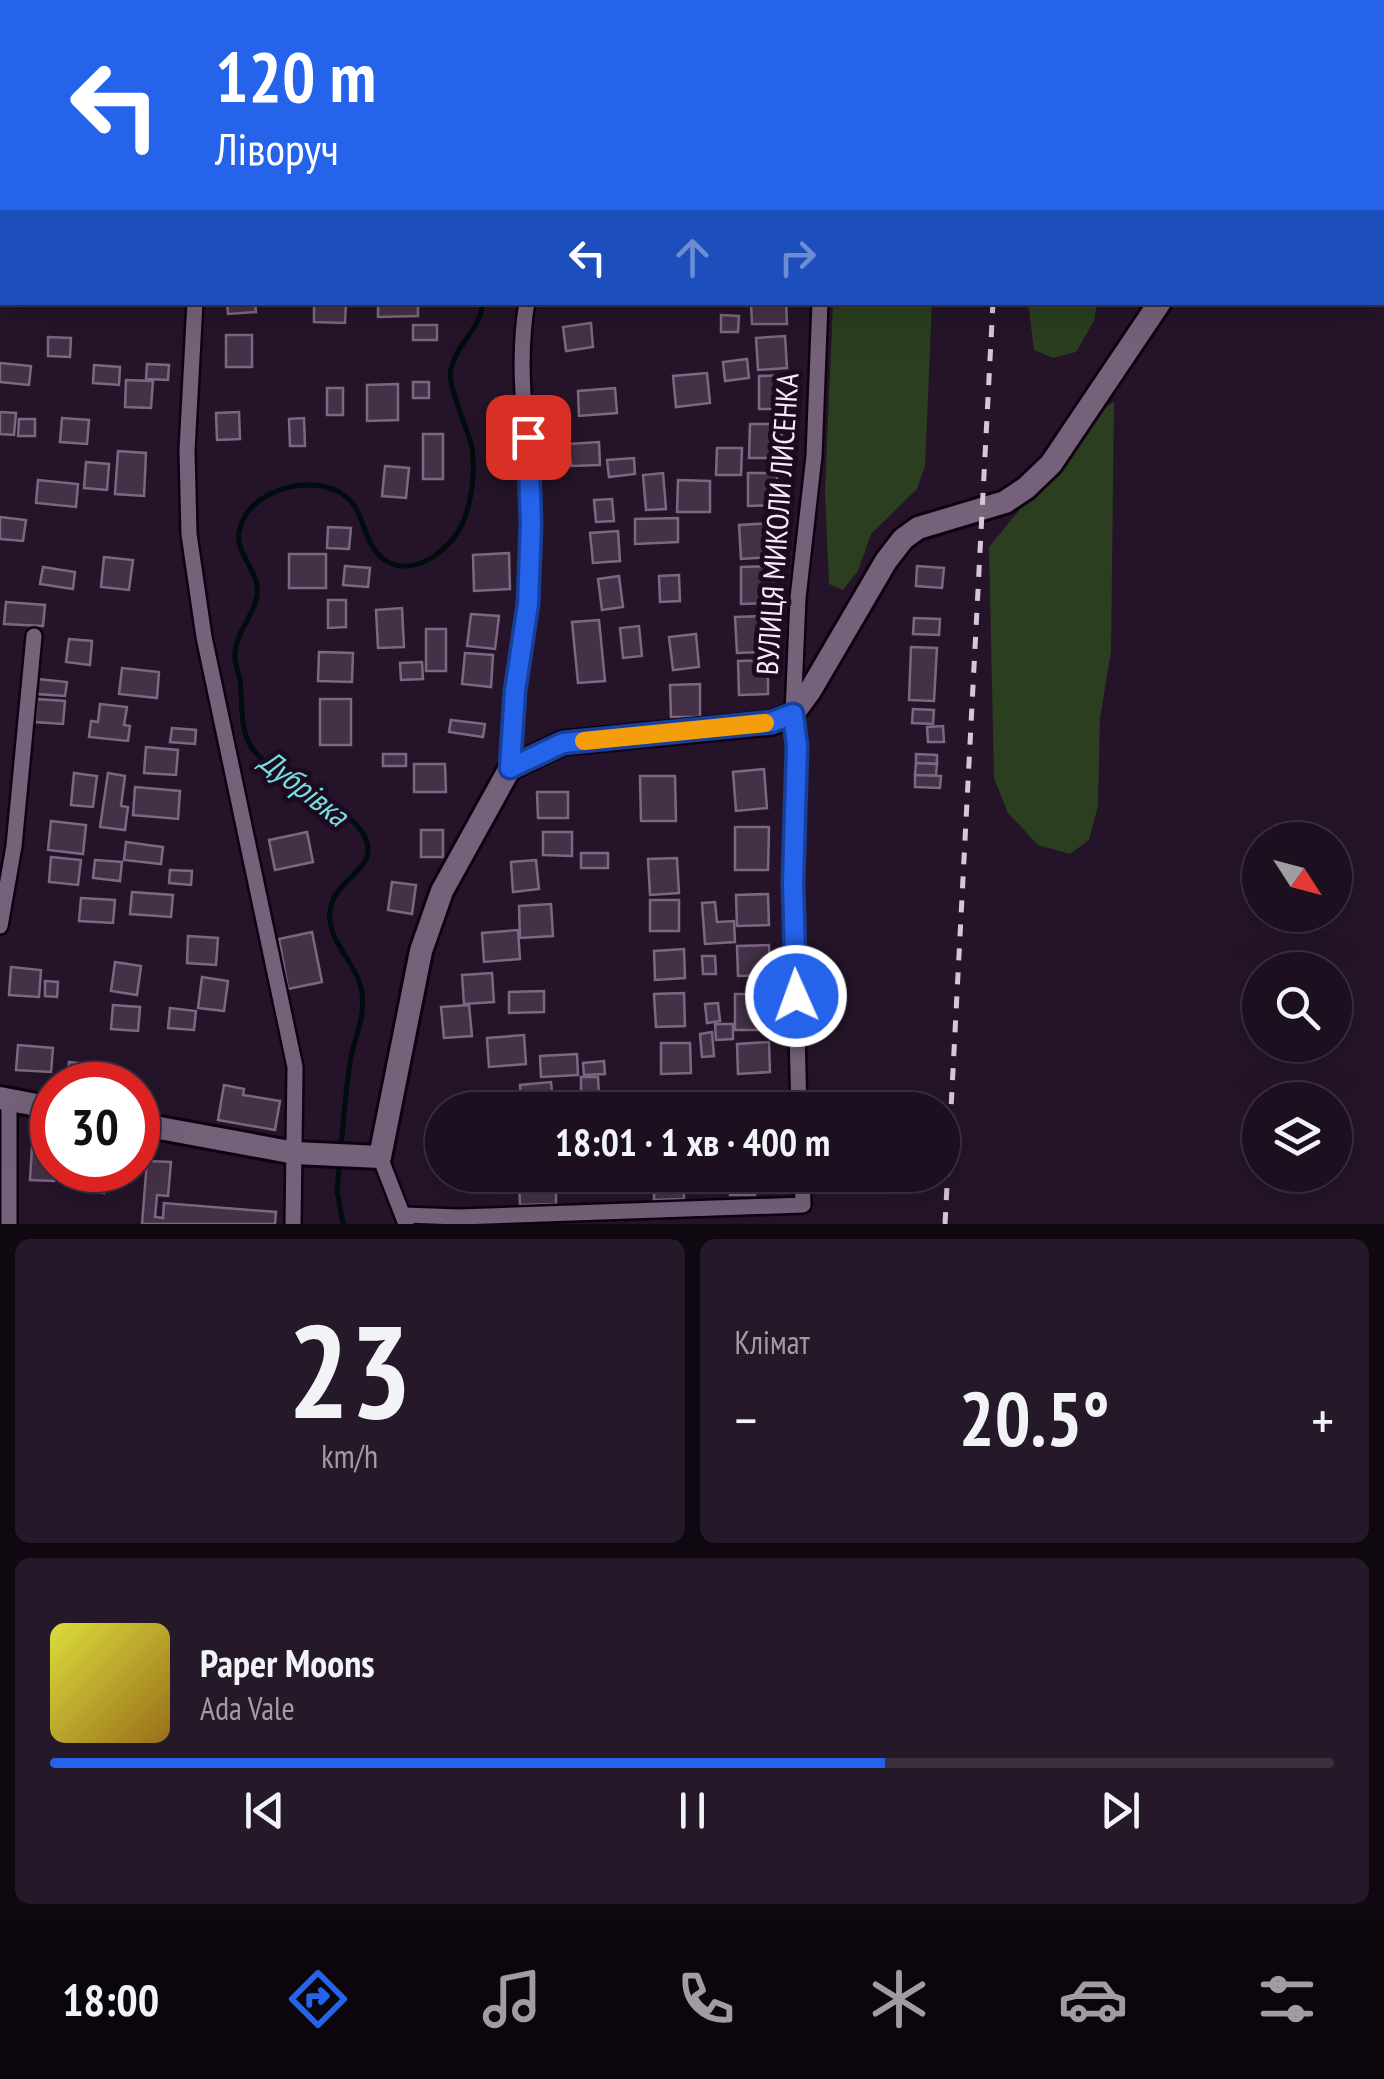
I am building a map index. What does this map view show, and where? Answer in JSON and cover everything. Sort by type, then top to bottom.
[{"type":"main road","points":[[160,1128],[295,1153],[380,1157],[421,951],[442,892],[510,768],[563,743],[772,722],[793,714],[903,539],[918,528],[982,510],[1026,488],[1051,464],[1158,305]]},
{"type":"main road","points":[[4,1099],[30,1104]]},
{"type":"street","points":[[195,305],[187,450],[189,534],[204,636],[295,1067],[292,1224]]},
{"type":"street","points":[[510,768],[515,691],[528,604],[528,437],[520,360],[527,305]]},
{"type":"street","name":"ВУЛИЦЯ МИКОЛИ ЛИСЕНКА","points":[[799,1092],[793,882],[797,746],[793,714],[798,598],[814,456],[820,305]]},
{"type":"street","points":[[0,926],[14,846],[34,636]]},
{"type":"street","points":[[4,1099],[9,1224]]},
{"type":"street","points":[[380,1157],[405,1220],[803,1205]]},
{"type":"street","points":[[803,1192],[807,1224]]},
{"type":"green space","points":[[833,305],[932,305],[925,466],[917,489],[871,534],[858,571],[843,590],[829,584],[825,491]]},
{"type":"green space","points":[[1028,305],[1097,305],[1094,321],[1076,352],[1053,358],[1034,350]]},
{"type":"green space","points":[[1114,402],[1111,651],[1100,718],[1098,806],[1089,840],[1070,854],[1038,845],[1008,813],[994,778],[989,547],[1101,410]]},
{"type":"building","points":[[227,305],[255,305],[256,312],[228,314]]},
{"type":"building","points":[[314,305],[346,305],[345,323],[314,322]]},
{"type":"building","points":[[378,305],[418,305],[418,316],[378,317]]},
{"type":"building","points":[[751,305],[786,305],[787,324],[752,324]]},
{"type":"building","points":[[721,315],[739,316],[738,332],[721,332]]},
{"type":"building","points":[[591,323],[593,347],[566,351],[563,327]]},
{"type":"building","points":[[413,325],[437,325],[437,340],[413,340]]},
{"type":"building","points":[[226,335],[252,335],[252,367],[226,367]]},
{"type":"building","points":[[785,336],[787,368],[758,370],[756,338]]},
{"type":"building","points":[[48,337],[71,338],[70,357],[48,356]]},
{"type":"building","points":[[747,359],[749,378],[725,381],[723,362]]},
{"type":"building","points":[[0,363],[31,366],[29,385],[0,382]]},
{"type":"building","points":[[147,364],[169,365],[168,380],[146,379]]},
{"type":"building","points":[[94,365],[120,367],[119,385],[93,383]]},
{"type":"building","points":[[707,373],[710,403],[676,407],[673,376]]},
{"type":"building","points":[[785,375],[786,409],[759,409],[759,376]]},
{"type":"building","points":[[126,380],[153,381],[151,408],[125,407]]},
{"type":"building","points":[[413,382],[429,382],[429,398],[413,398]]},
{"type":"building","points":[[398,384],[398,420],[367,421],[367,385]]},
{"type":"building","points":[[327,388],[343,388],[343,415],[327,415]]},
{"type":"building","points":[[615,388],[617,413],[579,416],[578,391]]},
{"type":"building","points":[[0,412],[16,413],[14,435],[0,434]]},
{"type":"building","points":[[239,412],[240,439],[217,440],[216,413]]},
{"type":"building","points":[[62,418],[89,420],[87,444],[60,442]]},
{"type":"building","points":[[304,418],[305,446],[290,446],[289,419]]},
{"type":"building","points":[[19,419],[35,419],[35,436],[18,436]]},
{"type":"building","points":[[750,424],[782,424],[781,458],[749,458]]},
{"type":"building","points":[[423,434],[443,434],[443,479],[423,479]]},
{"type":"building","points":[[599,442],[600,465],[571,466],[569,444]]},
{"type":"building","points":[[717,448],[742,448],[741,475],[716,475]]},
{"type":"building","points":[[118,451],[146,453],[144,496],[115,494]]},
{"type":"building","points":[[634,458],[635,474],[609,477],[607,460]]},
{"type":"building","points":[[86,462],[109,464],[107,490],[84,488]]},
{"type":"building","points":[[385,466],[409,468],[406,498],[382,496]]},
{"type":"building","points":[[663,473],[666,509],[646,510],[643,475]]},
{"type":"building","points":[[748,473],[777,473],[777,505],[748,506]]},
{"type":"building","points":[[38,480],[78,484],[76,507],[36,503]]},
{"type":"building","points":[[678,480],[710,481],[710,512],[677,512]]},
{"type":"building","points":[[612,499],[614,521],[596,522],[594,500]]},
{"type":"building","points":[[0,517],[26,520],[23,541],[0,539]]},
{"type":"building","points":[[678,518],[678,542],[635,544],[635,519]]},
{"type":"building","points":[[773,523],[774,557],[741,559],[739,525]]},
{"type":"building","points":[[328,527],[351,528],[349,549],[327,548]]},
{"type":"building","points":[[618,531],[620,561],[593,563],[590,533]]},
{"type":"building","points":[[509,553],[510,589],[474,591],[473,555]]},
{"type":"building","points":[[289,554],[326,554],[326,588],[289,588]]},
{"type":"building","points":[[104,557],[133,560],[129,590],[101,587]]},
{"type":"building","points":[[345,566],[370,568],[368,587],[343,585]]},
{"type":"building","points":[[773,566],[774,603],[741,604],[741,567]]},
{"type":"building","points":[[917,566],[944,568],[942,588],[916,586]]},
{"type":"building","points":[[43,567],[75,572],[73,589],[40,584]]},
{"type":"building","points":[[679,575],[680,601],[660,602],[659,576]]},
{"type":"building","points":[[619,576],[623,607],[602,610],[598,579]]},
{"type":"building","points":[[328,600],[346,600],[346,627],[328,628]]},
{"type":"building","points":[[6,602],[45,605],[43,626],[4,624]]},
{"type":"building","points":[[402,608],[404,647],[378,648],[376,610]]},
{"type":"building","points":[[471,614],[499,616],[495,649],[467,646]]},
{"type":"building","points":[[765,616],[767,652],[737,653],[735,617]]},
{"type":"building","points":[[914,618],[940,619],[939,635],[913,634]]},
{"type":"building","points":[[599,620],[605,681],[578,683],[572,622]]},
{"type":"building","points":[[639,626],[642,656],[623,658],[620,628]]},
{"type":"building","points":[[426,629],[446,629],[446,671],[426,671]]},
{"type":"building","points":[[696,634],[699,667],[673,670],[669,637]]},
{"type":"building","points":[[69,639],[92,641],[90,665],[66,662]]},
{"type":"building","points":[[911,647],[937,648],[934,701],[909,700]]},
{"type":"building","points":[[319,652],[353,653],[352,682],[318,681]]},
{"type":"building","points":[[465,653],[493,655],[491,687],[462,684]]},
{"type":"building","points":[[768,660],[768,694],[739,695],[738,661]]},
{"type":"building","points":[[422,662],[423,679],[401,680],[400,663]]},
{"type":"building","points":[[122,668],[159,672],[157,698],[119,694]]},
{"type":"building","points":[[38,679],[67,682],[65,696],[37,694]]},
{"type":"building","points":[[700,684],[700,717],[671,717],[670,685]]},
{"type":"building","points":[[37,699],[65,701],[63,724],[35,722]]},
{"type":"building","points":[[320,699],[351,699],[351,745],[320,745]]},
{"type":"building","points":[[100,704],[127,707],[124,725],[130,726],[128,741],[89,737],[91,721],[98,722]]},
{"type":"building","points":[[913,709],[934,710],[933,724],[912,723]]},
{"type":"building","points":[[451,720],[485,724],[483,737],[449,732]]},
{"type":"building","points":[[943,726],[944,742],[928,742],[927,727]]},
{"type":"building","points":[[172,728],[196,730],[195,744],[170,742]]},
{"type":"building","points":[[146,747],[178,750],[176,775],[144,773]]},
{"type":"building","points":[[383,754],[406,754],[406,766],[383,766]]},
{"type":"building","points":[[916,754],[937,755],[937,764],[916,763]]},
{"type":"building","points":[[916,763],[937,764],[936,776],[915,775]]},
{"type":"building","points":[[414,764],[445,764],[446,792],[414,792]]},
{"type":"building","points":[[764,769],[767,808],[736,811],[733,772]]},
{"type":"building","points":[[74,773],[97,776],[93,807],[71,805]]},
{"type":"building","points":[[108,773],[125,776],[121,806],[128,807],[125,830],[100,827]]},
{"type":"building","points":[[915,775],[941,776],[940,788],[915,787]]},
{"type":"building","points":[[640,776],[675,776],[676,821],[641,821]]},
{"type":"building","points":[[135,787],[180,791],[178,819],[133,815]]},
{"type":"building","points":[[537,792],[568,792],[568,818],[538,818]]},
{"type":"building","points":[[51,821],[86,825],[83,854],[48,850]]},
{"type":"building","points":[[735,827],[769,827],[768,870],[735,870]]},
{"type":"building","points":[[421,830],[443,830],[443,857],[421,857]]},
{"type":"building","points":[[307,832],[313,862],[275,870],[269,840]]},
{"type":"building","points":[[543,832],[572,832],[572,856],[543,855]]},
{"type":"building","points":[[126,842],[163,847],[161,864],[124,860]]},
{"type":"building","points":[[581,853],[608,853],[608,868],[581,868]]},
{"type":"building","points":[[51,857],[81,860],[78,885],[49,882]]},
{"type":"building","points":[[677,858],[679,893],[650,895],[648,859]]},
{"type":"building","points":[[95,860],[122,862],[120,881],[93,878]]},
{"type":"building","points":[[536,860],[539,889],[513,892],[511,862]]},
{"type":"building","points":[[170,870],[192,871],[191,885],[169,883]]},
{"type":"building","points":[[392,882],[416,885],[412,914],[388,910]]},
{"type":"building","points":[[132,892],[173,895],[171,917],[130,914]]},
{"type":"building","points":[[768,894],[769,925],[737,926],[736,895]]},
{"type":"building","points":[[81,898],[115,900],[113,923],[79,921]]},
{"type":"building","points":[[650,900],[679,900],[679,931],[650,931]]},
{"type":"building","points":[[715,902],[717,922],[734,921],[735,942],[705,944],[702,903]]},
{"type":"building","points":[[551,904],[553,936],[520,938],[519,906]]},
{"type":"building","points":[[518,930],[520,959],[484,962],[482,933]]},
{"type":"building","points":[[312,932],[322,982],[288,989],[279,939]]},
{"type":"building","points":[[188,936],[218,938],[216,965],[187,963]]},
{"type":"building","points":[[769,945],[770,975],[738,976],[737,946]]},
{"type":"building","points":[[684,949],[685,978],[655,980],[654,951]]},
{"type":"building","points":[[702,956],[715,956],[716,974],[703,974]]},
{"type":"building","points":[[115,962],[141,966],[137,995],[111,991]]},
{"type":"building","points":[[11,967],[41,970],[39,997],[9,995]]},
{"type":"building","points":[[492,973],[494,1002],[464,1004],[462,975]]},
{"type":"building","points":[[202,977],[228,981],[224,1011],[198,1008]]},
{"type":"building","points":[[45,981],[58,982],[57,997],[45,996]]},
{"type":"building","points":[[544,991],[544,1012],[509,1013],[509,992]]},
{"type":"building","points":[[684,993],[685,1026],[656,1027],[654,994]]},
{"type":"building","points":[[735,994],[770,994],[770,1030],[735,1030]]},
{"type":"building","points":[[718,1003],[720,1021],[707,1023],[705,1004]]},
{"type":"building","points":[[113,1005],[140,1007],[138,1031],[111,1029]]},
{"type":"building","points":[[469,1005],[472,1036],[444,1038],[441,1007]]},
{"type":"building","points":[[170,1008],[196,1011],[194,1030],[168,1028]]},
{"type":"building","points":[[715,1024],[733,1024],[733,1039],[716,1040]]},
{"type":"building","points":[[712,1032],[714,1056],[702,1057],[700,1034]]},
{"type":"building","points":[[524,1035],[526,1064],[489,1067],[487,1038]]},
{"type":"building","points":[[769,1042],[770,1072],[738,1074],[737,1044]]},
{"type":"building","points":[[661,1043],[690,1043],[691,1073],[661,1074]]},
{"type":"building","points":[[18,1045],[53,1048],[52,1062],[30,1062],[30,1071],[16,1070]]},
{"type":"building","points":[[577,1054],[578,1075],[541,1077],[540,1056]]},
{"type":"building","points":[[604,1061],[605,1074],[584,1075],[583,1063]]},
{"type":"building","points":[[581,1077],[598,1077],[599,1092],[581,1092]]},
{"type":"building","points":[[551,1082],[552,1092],[520,1092],[520,1085]]},
{"type":"building","points":[[224,1085],[244,1089],[243,1095],[280,1101],[275,1130],[218,1120]]},
{"type":"building","points":[[160,1162],[171,1162],[168,1196],[157,1195],[155,1217],[163,1218],[164,1203],[276,1212],[275,1224],[142,1224],[145,1192],[160,1192]]},
{"type":"building","points":[[519,1192],[556,1192],[556,1204],[520,1205]]},
{"type":"building","points":[[654,1192],[684,1192],[684,1199],[654,1200]]},
{"type":"building","points":[[730,1192],[755,1192],[755,1195]]},
{"type":"waterway","name":"Дубрівка","points":[[341,1143],[350,1063],[363,1001],[355,972],[333,932],[330,911],[338,891],[365,860],[367,842],[348,817],[263,760],[248,741],[235,650],[255,604],[257,587],[241,548],[239,532],[244,517],[267,496],[282,489],[315,485],[331,488],[351,501],[373,547],[388,562],[411,566],[444,549],[463,522],[472,491],[473,469],[471,444],[452,388],[451,369],[482,305]]},
{"type":"waterway","name":"Дубрівка","points":[[339,1170],[337,1190],[343,1224]]},
{"type":"railway","points":[[945,1224],[993,305]]},
{"type":"slow traffic","points":[[584,741],[765,723]]},
{"type":"route","points":[[528,437],[528,604],[515,691],[510,768],[563,743],[772,722],[793,714],[797,746],[793,882],[796,996]]}]
